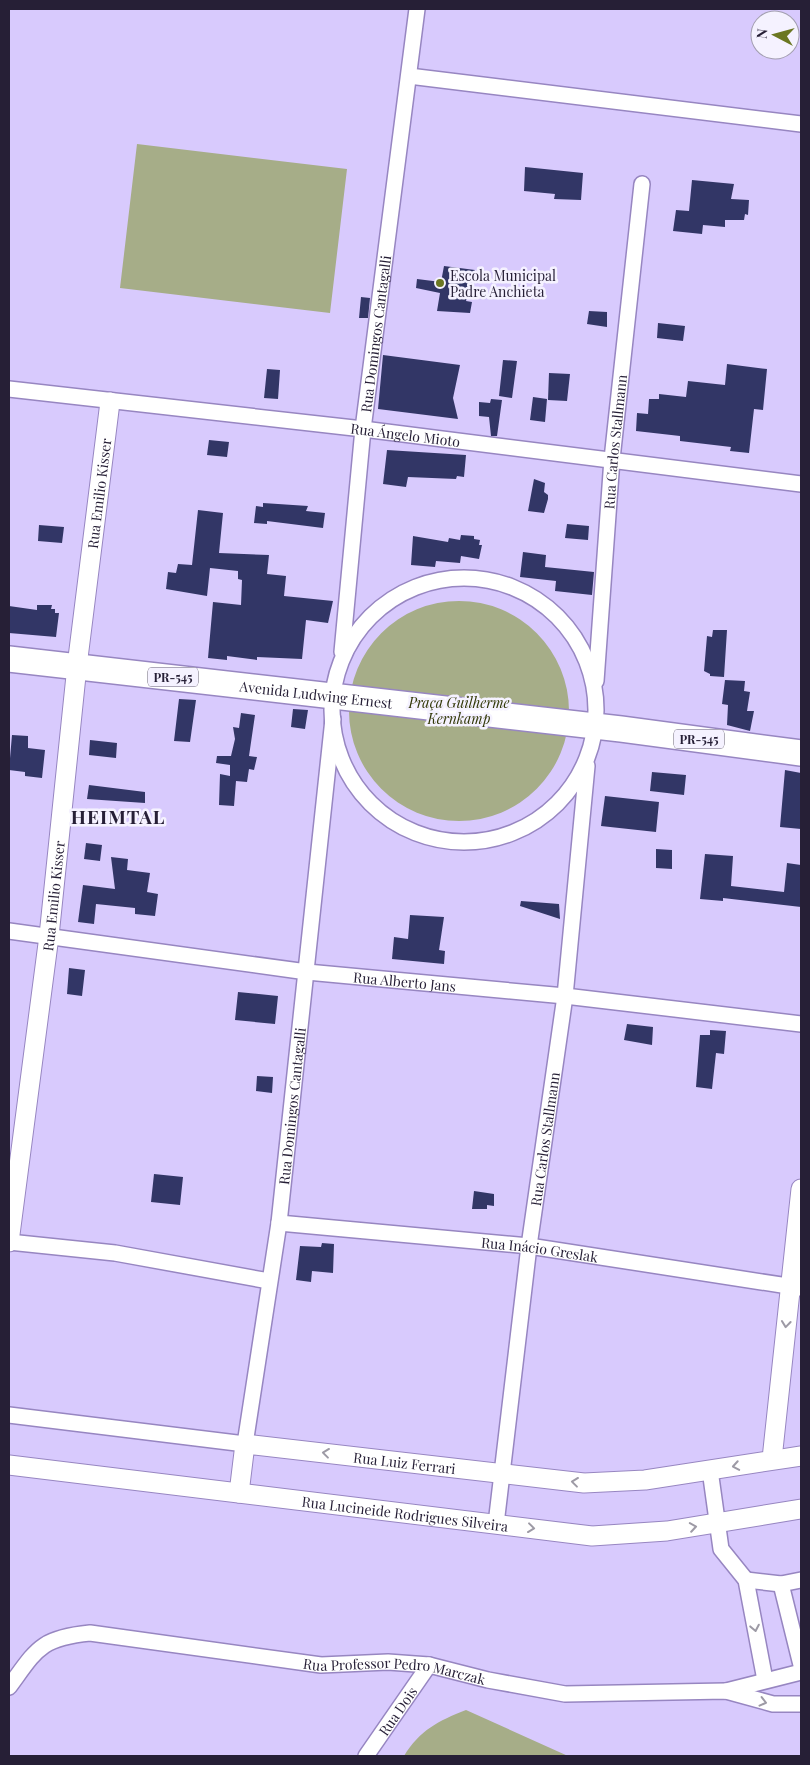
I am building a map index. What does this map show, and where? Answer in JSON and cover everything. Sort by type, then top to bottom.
[{"type":"highway","name":"Avenida Ludwing Ernest","points":[[9,659],[77,666],[335,707],[596,726],[801,752]]},
{"type":"street","name":"Rua Domingos Cantagalli","points":[[239,1493],[279,1223],[335,707],[342,658],[362,428],[417,9]]},
{"type":"street","points":[[409,76],[801,124]]},
{"type":"street","name":"Rua Carlos Stallmann","points":[[595,700],[612,459],[642,184]]},
{"type":"street","name":"Rua Ángelo Mioto","points":[[9,389],[110,402],[362,428],[801,484]]},
{"type":"street","name":"Rua Emilio Kisser","points":[[9,1242],[49,936],[77,666],[110,402]]},
{"type":"street","points":[[335,707],[336,744],[343,766],[361,794],[382,815],[409,832],[434,840],[460,844],[490,841],[517,832],[541,818],[562,799],[579,776],[588,756],[596,726],[595,700],[591,677],[580,648],[556,616],[533,599],[507,585],[488,580],[446,579],[427,582],[402,593],[381,606],[362,625],[342,658]]},
{"type":"street","name":"Rua Carlos Stallmann","points":[[496,1524],[529,1246],[565,996],[588,756]]},
{"type":"street","name":"Rua Alberto Jans","points":[[9,931],[307,972],[565,996],[801,1024]]},
{"type":"street","points":[[772,1459],[796,1287],[801,1188]]},
{"type":"street","name":"Rua Inácio Greslak","points":[[279,1223],[529,1246],[796,1287]]},
{"type":"street","points":[[9,1242],[115,1253],[269,1281]]},
{"type":"street","name":"Rua Luiz Ferrari","points":[[9,1415],[584,1483],[645,1480],[801,1456]]},
{"type":"street","name":"Rua Lucineide Rodrigues Silveira","points":[[9,1465],[592,1536],[668,1531],[801,1509]]},
{"type":"street","points":[[710,1470],[719,1523],[718,1536],[722,1549],[746,1580],[765,1680]]},
{"type":"street","points":[[746,1580],[781,1584],[801,1580]]},
{"type":"street","points":[[781,1584],[801,1666]]},
{"type":"street","name":"Rua Professor Pedro Marczak","points":[[9,1687],[38,1648],[62,1636],[90,1632],[321,1665],[388,1662],[429,1665],[488,1680],[565,1694],[726,1691],[773,1704],[801,1704]]},
{"type":"street","name":"Rua Dois","points":[[366,1756],[429,1665]]},
{"type":"street","points":[[726,1691],[801,1672]]},
{"type":"green space","points":[[137,144],[347,169],[330,313],[120,288]]},
{"type":"green space","name":"Praça Guilherme Kernkamp","points":[[459,601],[480,603],[511,614],[537,633],[556,659],[567,690],[569,711],[567,732],[556,763],[537,789],[511,808],[480,819],[459,821],[438,819],[407,808],[381,789],[362,763],[351,732],[349,711],[351,690],[362,659],[381,633],[407,614],[438,603]]},
{"type":"green space","points":[[466,1710],[568,1756],[404,1756],[416,1739],[430,1727]]},
{"type":"building","points":[[525,167],[583,173],[581,200],[554,199],[555,194],[524,191]]},
{"type":"building","points":[[692,180],[734,184],[731,199],[749,200],[748,215],[745,214],[744,220],[725,220],[725,227],[703,225],[702,234],[673,231],[676,210],[689,211]]},
{"type":"building","points":[[444,266],[475,270],[466,301],[472,302],[470,313],[437,311],[440,293],[416,288],[417,279],[441,282]]},
{"type":"building","points":[[361,297],[370,298],[368,318],[359,318]]},
{"type":"building","points":[[589,311],[607,312],[607,327],[587,324]]},
{"type":"building","points":[[658,323],[685,326],[683,341],[657,338]]},
{"type":"building","points":[[383,355],[460,365],[453,398],[458,419],[378,409]]},
{"type":"building","points":[[503,360],[517,361],[512,398],[499,396]]},
{"type":"building","points":[[727,364],[767,369],[763,410],[754,409],[749,453],[730,451],[731,447],[680,441],[680,436],[636,431],[637,413],[648,414],[649,399],[659,399],[659,394],[686,397],[688,381],[725,385]]},
{"type":"building","points":[[267,369],[280,370],[278,399],[264,398]]},
{"type":"building","points":[[549,373],[570,374],[567,401],[548,400]]},
{"type":"building","points":[[533,397],[547,399],[545,422],[530,420]]},
{"type":"building","points":[[491,399],[502,400],[497,436],[491,436],[489,417],[479,416],[479,402],[490,403]]},
{"type":"building","points":[[209,440],[229,442],[227,457],[207,455]]},
{"type":"building","points":[[387,450],[466,455],[464,477],[457,476],[456,479],[408,477],[406,487],[383,484]]},
{"type":"building","points":[[534,479],[545,483],[544,492],[548,495],[548,499],[544,513],[528,511]]},
{"type":"building","points":[[263,503],[308,506],[306,511],[325,513],[323,528],[267,521],[267,524],[254,523],[256,506],[263,507]]},
{"type":"building","points":[[198,510],[223,513],[219,553],[269,555],[267,574],[286,576],[284,596],[333,601],[328,623],[306,620],[302,659],[257,657],[257,660],[227,656],[227,660],[208,658],[213,602],[241,605],[242,580],[238,579],[238,571],[210,568],[207,596],[166,589],[168,572],[176,573],[178,564],[192,565]]},
{"type":"building","points":[[567,524],[589,526],[588,540],[565,538]]},
{"type":"building","points":[[39,525],[64,527],[62,543],[38,541]]},
{"type":"building","points":[[461,535],[474,536],[474,539],[480,540],[479,545],[482,545],[479,559],[461,556],[460,563],[436,561],[435,567],[411,565],[413,536],[448,542],[449,538],[460,540]]},
{"type":"building","points":[[523,552],[546,555],[545,567],[594,572],[592,595],[555,591],[556,581],[520,577]]},
{"type":"building","points":[[37,605],[52,605],[51,609],[55,609],[55,613],[59,613],[56,637],[9,633],[9,606],[37,610]]},
{"type":"building","points":[[713,630],[727,630],[724,677],[710,676],[710,674],[704,671],[707,636],[712,637]]},
{"type":"building","points":[[725,680],[745,681],[744,691],[750,692],[747,711],[754,711],[750,731],[727,725],[728,705],[722,704]]},
{"type":"building","points":[[179,699],[196,700],[190,742],[174,741]]},
{"type":"building","points":[[293,709],[308,710],[305,729],[291,727]]},
{"type":"building","points":[[241,713],[255,715],[249,756],[257,757],[254,770],[249,769],[247,782],[236,781],[234,806],[219,805],[220,774],[230,776],[230,765],[216,763],[217,756],[231,756],[235,739],[233,727],[239,728]]},
{"type":"building","points":[[12,735],[28,736],[28,748],[45,750],[42,778],[25,776],[25,772],[9,770]]},
{"type":"building","points":[[90,740],[117,743],[116,758],[89,755]]},
{"type":"building","points":[[785,770],[801,773],[801,829],[780,827]]},
{"type":"building","points":[[652,772],[686,775],[684,795],[650,791]]},
{"type":"building","points":[[89,785],[145,792],[145,803],[87,799]]},
{"type":"building","points":[[605,796],[659,802],[656,832],[601,826]]},
{"type":"building","points":[[86,843],[102,845],[100,861],[84,859]]},
{"type":"building","points":[[656,849],[672,850],[672,869],[656,868]]},
{"type":"building","points":[[705,854],[733,856],[731,886],[784,892],[787,863],[801,865],[801,907],[723,898],[723,901],[700,899]]},
{"type":"building","points":[[111,857],[128,859],[127,870],[150,873],[147,892],[158,894],[155,916],[135,914],[135,908],[96,904],[94,924],[78,922],[83,885],[115,889]]},
{"type":"building","points":[[521,901],[559,904],[560,919],[520,906]]},
{"type":"building","points":[[410,915],[444,917],[439,950],[445,951],[444,964],[392,959],[394,937],[408,939]]},
{"type":"building","points":[[69,968],[85,970],[82,996],[67,994]]},
{"type":"building","points":[[238,992],[278,996],[275,1024],[235,1020]]},
{"type":"building","points":[[627,1024],[653,1027],[652,1045],[624,1040]]},
{"type":"building","points":[[710,1030],[726,1031],[724,1054],[716,1053],[712,1089],[696,1087],[700,1035],[710,1035]]},
{"type":"building","points":[[257,1076],[273,1077],[272,1093],[256,1091]]},
{"type":"building","points":[[154,1174],[183,1177],[180,1205],[151,1202]]},
{"type":"building","points":[[474,1191],[494,1194],[494,1206],[487,1205],[487,1209],[472,1209]]},
{"type":"building","points":[[322,1243],[334,1244],[333,1273],[312,1271],[311,1282],[296,1280],[300,1246],[321,1247]]},
{"type":"place","name":"Escola Municipal Padre Anchieta","points":[[440,283]]},
{"type":"district","name":"HEIMTAL","points":[[118,816]]}]
